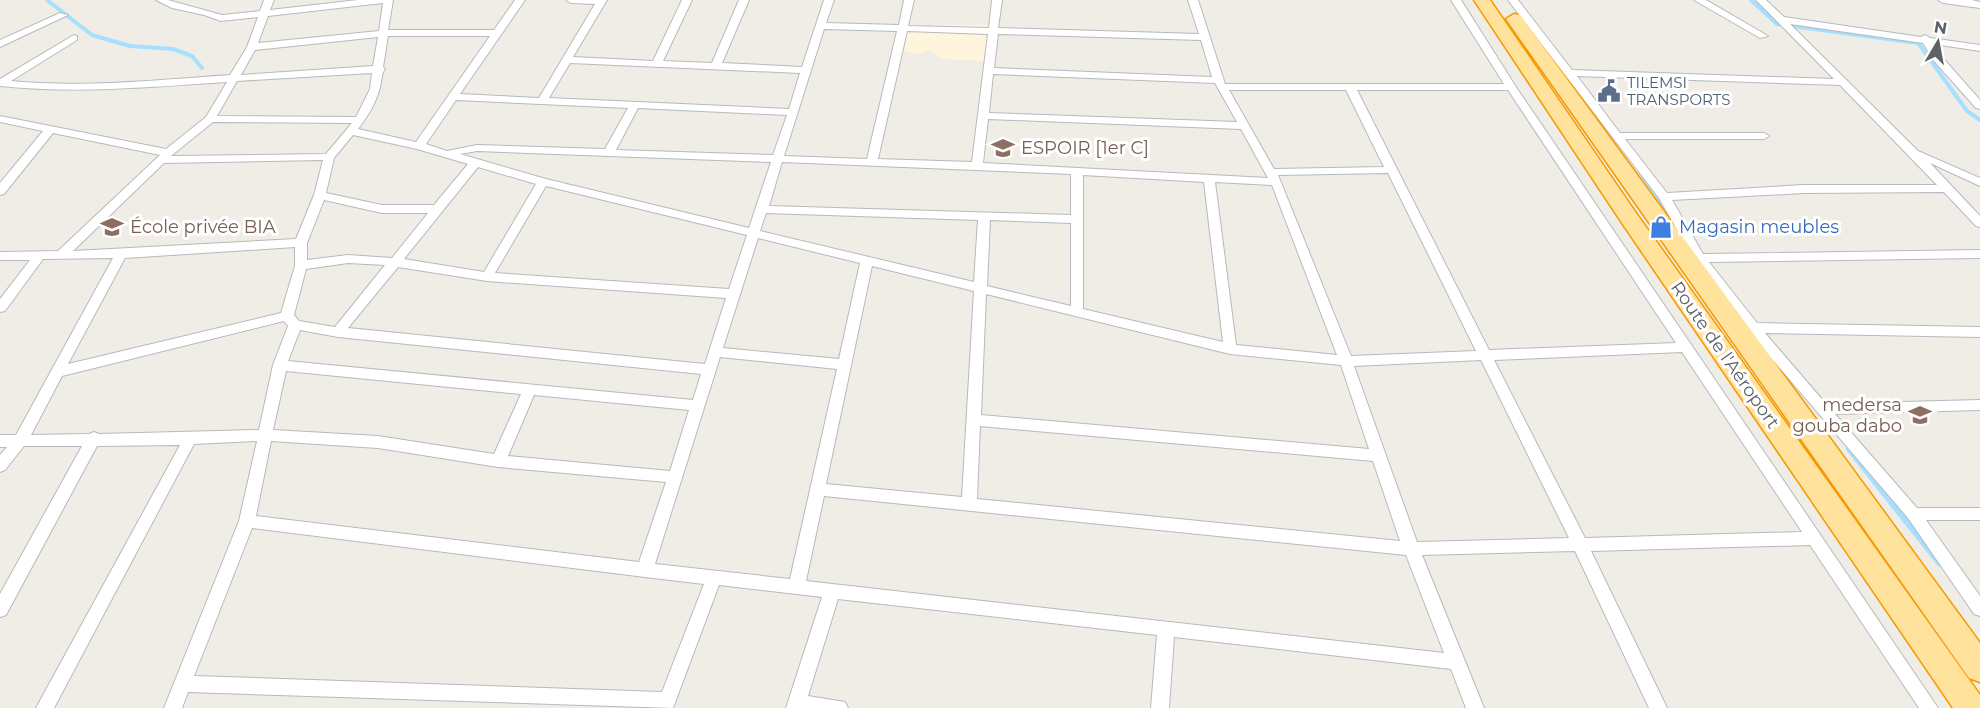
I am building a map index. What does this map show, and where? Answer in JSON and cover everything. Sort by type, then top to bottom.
[{"type":"highway","name":"Route de l'Aéroport","points":[[1482,0],[1629,218],[1971,708]]},
{"type":"highway","name":"Route de l'Aéroport","points":[[1500,0],[1980,668]]},
{"type":"street","points":[[161,0],[182,9],[213,13],[221,18],[383,0]]},
{"type":"street","points":[[60,256],[164,157],[210,119],[252,47],[269,0]]},
{"type":"street","points":[[173,708],[247,520],[291,321],[300,266],[301,243],[320,195],[329,157],[355,125],[375,89],[380,69],[388,0]]},
{"type":"street","points":[[419,146],[520,0]]},
{"type":"street","points":[[571,0],[602,0]]},
{"type":"street","points":[[542,101],[602,0]]},
{"type":"street","points":[[657,63],[687,0]]},
{"type":"street","points":[[716,66],[744,0]]},
{"type":"street","points":[[645,570],[829,0]]},
{"type":"street","points":[[873,163],[909,0]]},
{"type":"street","points":[[977,166],[997,0]]},
{"type":"street","points":[[1185,0],[1193,0],[1220,83],[1273,177],[1346,361],[1411,549],[1475,708]]},
{"type":"street","points":[[1456,0],[1511,87],[1929,708]]},
{"type":"street","points":[[1513,0],[1664,197],[1699,258],[1753,328],[1913,514],[1980,609]]},
{"type":"street","points":[[1699,0],[1763,36]]},
{"type":"street","points":[[1761,0],[1784,20],[1980,223]]},
{"type":"street","points":[[1943,0],[1980,5]]},
{"type":"street","points":[[0,44],[63,15]]},
{"type":"street","points":[[1784,20],[1980,48]]},
{"type":"street","points":[[820,26],[1204,37]]},
{"type":"street","points":[[252,47],[384,33],[496,33]]},
{"type":"street","points":[[0,83],[74,38]]},
{"type":"street","points":[[1925,39],[1939,60],[1980,106]]},
{"type":"street","points":[[567,60],[807,70]]},
{"type":"street","points":[[0,83],[40,87],[111,86],[234,76],[380,69]]},
{"type":"street","points":[[988,71],[1350,87],[1511,87]]},
{"type":"street","points":[[1569,73],[1844,82]]},
{"type":"street","points":[[1350,87],[1580,544],[1658,708]]},
{"type":"street","points":[[453,97],[793,112]]},
{"type":"street","points":[[609,153],[635,105]]},
{"type":"street","points":[[983,116],[1244,126]]},
{"type":"street","points":[[0,119],[164,157],[329,157]]},
{"type":"street","points":[[210,119],[355,125],[543,182],[1230,349],[1346,361],[1686,347]]},
{"type":"street","points":[[0,191],[50,129]]},
{"type":"street","points":[[1617,136],[1764,136]]},
{"type":"street","points":[[445,154],[477,148],[977,166],[1209,178],[1392,170]]},
{"type":"street","points":[[1911,150],[1980,182]]},
{"type":"street","points":[[338,332],[475,163]]},
{"type":"street","points":[[1077,171],[1077,311]]},
{"type":"street","points":[[1209,178],[1230,349]]},
{"type":"street","points":[[487,277],[543,182]]},
{"type":"street","points":[[1664,197],[1804,189],[1947,188]]},
{"type":"street","points":[[320,195],[382,208],[438,209]]},
{"type":"street","points":[[762,209],[1077,219]]},
{"type":"street","points":[[969,504],[984,216]]},
{"type":"street","points":[[0,256],[121,254],[301,243]]},
{"type":"street","points":[[0,466],[21,440],[121,254]]},
{"type":"street","points":[[1699,258],[1980,254]]},
{"type":"street","points":[[0,308],[39,256]]},
{"type":"street","points":[[796,588],[867,260]]},
{"type":"street","points":[[300,266],[317,261],[397,261],[487,277],[734,294]]},
{"type":"street","points":[[58,372],[291,321],[338,332],[710,370]]},
{"type":"street","points":[[1753,328],[1980,332]]},
{"type":"street","points":[[716,352],[845,365]]},
{"type":"street","points":[[280,365],[698,406]]},
{"type":"street","points":[[498,461],[529,391]]},
{"type":"street","points":[[1823,410],[1980,405]]},
{"type":"street","points":[[973,420],[1380,456]]},
{"type":"street","points":[[0,441],[94,438],[190,439],[267,435],[378,442],[498,461],[675,477]]},
{"type":"street","points":[[0,610],[94,438]]},
{"type":"street","points":[[45,708],[190,439]]},
{"type":"street","points":[[818,489],[1411,549],[1814,538]]},
{"type":"street","points":[[1913,514],[1980,514]]},
{"type":"street","points":[[247,520],[796,588],[1458,662]]},
{"type":"street","points":[[183,684],[665,704],[714,578]]},
{"type":"street","points":[[832,592],[796,705],[839,708]]},
{"type":"street","points":[[1160,708],[1166,629]]},
{"type":"shaded area","points":[[936,25],[990,25],[987,61],[941,59],[930,50],[916,54],[900,50],[904,32]]},
{"type":"waterway","points":[[47,0],[92,35],[130,46],[173,49],[192,56],[202,68]]},
{"type":"waterway","points":[[1751,0],[1777,24],[1918,43],[1967,111],[1980,120]]},
{"type":"waterway","points":[[1640,172],[1651,189]]},
{"type":"waterway","points":[[1650,187],[1676,227]]},
{"type":"waterway","points":[[1849,449],[1940,564]]},
{"type":"place","name":"TILEMSI TRANSPORTS","points":[[1609,91]]},
{"type":"place","name":"ESPOIR [1er C]","points":[[1003,148]]},
{"type":"place","name":"École privée BIA","points":[[112,227]]},
{"type":"place","name":"Magasin meubles","points":[[1661,227]]},
{"type":"place","name":"medersa gouba dabo","points":[[1920,415]]}]
